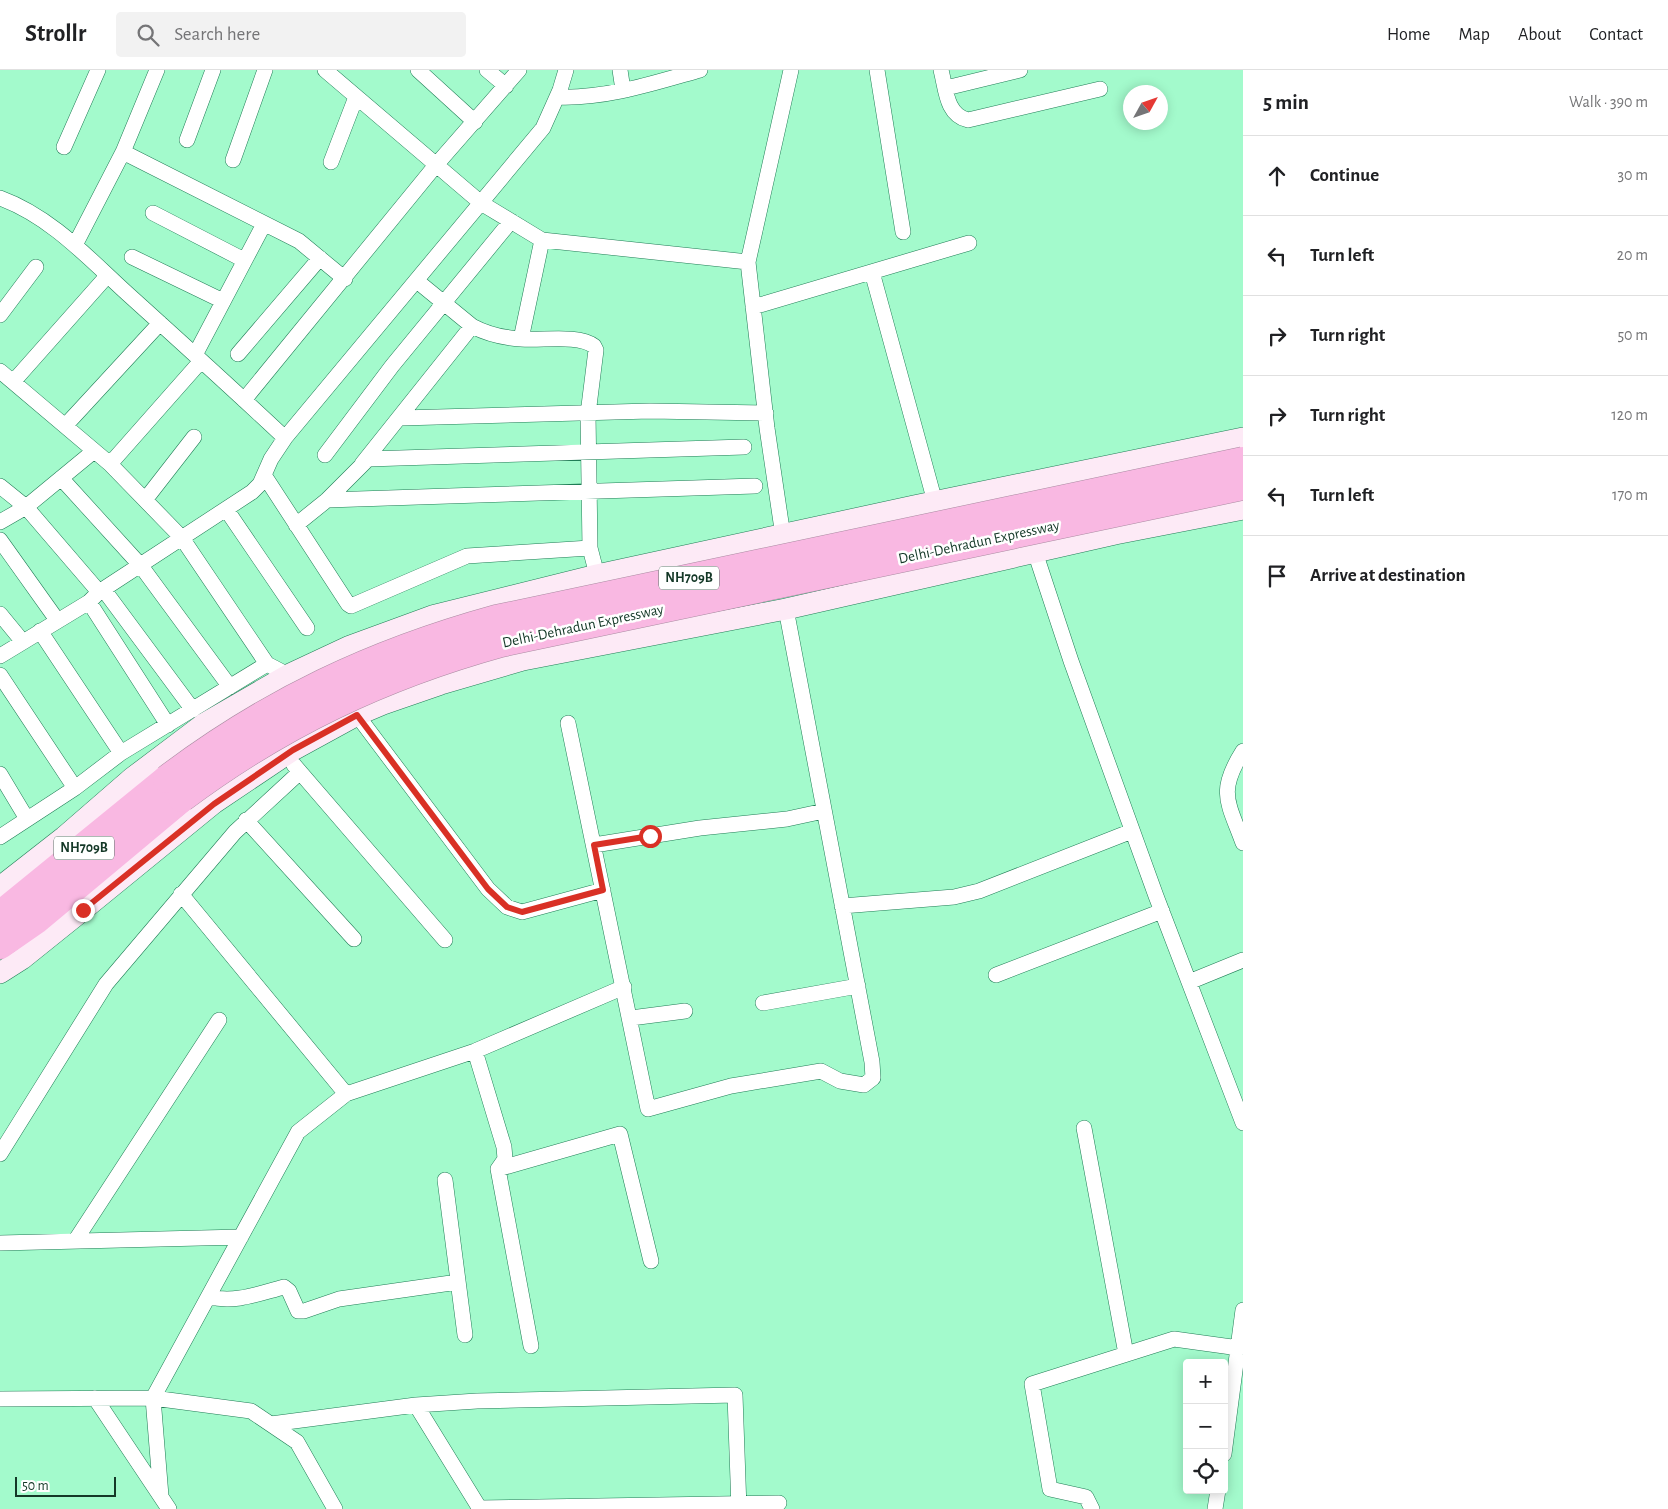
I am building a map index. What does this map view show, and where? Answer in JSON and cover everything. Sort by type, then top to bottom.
[{"type":"highway","name":"Delhi-Dehradun Expressway","points":[[0,915],[21,900],[167,779],[231,733],[299,693],[334,676],[414,644],[496,620],[1243,461]]},
{"type":"highway","name":"Delhi-Dehradun Expressway","points":[[0,945],[36,920],[182,798],[245,754],[336,702],[422,667],[501,643],[1243,486]]},
{"type":"street","points":[[64,147],[98,70]]},
{"type":"street","points":[[75,245],[123,152],[157,70]]},
{"type":"street","points":[[187,140],[213,70]]},
{"type":"street","points":[[233,160],[265,70]]},
{"type":"street","points":[[325,70],[482,203],[542,240],[748,262]]},
{"type":"street","points":[[418,70],[475,122]]},
{"type":"street","points":[[487,70],[506,86]]},
{"type":"street","points":[[244,400],[345,279],[436,165],[519,70]]},
{"type":"street","points":[[0,656],[97,595],[252,492],[285,438],[543,128],[557,97],[566,70]]},
{"type":"street","points":[[620,70],[623,90]]},
{"type":"street","points":[[557,97],[583,97],[623,90],[674,74],[700,70]]},
{"type":"street","points":[[568,723],[631,1018],[648,1109],[731,1086],[821,1071],[840,1081],[864,1085],[873,1078],[858,986],[786,609],[783,536],[748,262],[791,70]]},
{"type":"street","points":[[877,70],[903,232]]},
{"type":"street","points":[[941,70],[951,111],[959,118],[968,120],[1100,89]]},
{"type":"street","points":[[946,88],[1020,70]]},
{"type":"street","points":[[331,162],[356,97]]},
{"type":"street","points":[[123,152],[299,241],[345,279]]},
{"type":"street","points":[[0,198],[17,204],[36,215],[75,245],[285,438]]},
{"type":"street","points":[[152,213],[244,260]]},
{"type":"street","points":[[325,455],[392,366],[511,221]]},
{"type":"street","points":[[110,464],[198,358],[223,300],[264,224]]},
{"type":"street","points":[[521,339],[542,240]]},
{"type":"street","points":[[753,307],[969,243]]},
{"type":"street","points":[[132,257],[223,300]]},
{"type":"street","points":[[238,354],[320,258]]},
{"type":"street","points":[[0,315],[36,267]]},
{"type":"street","points":[[872,272],[935,502]]},
{"type":"street","points":[[13,382],[107,276]]},
{"type":"street","points":[[416,281],[472,326],[493,335],[521,339],[583,340],[594,346],[596,350],[588,414],[590,548],[597,575]]},
{"type":"street","points":[[65,426],[160,323]]},
{"type":"street","points":[[296,525],[328,500],[362,464],[472,326]]},
{"type":"street","points":[[0,371],[110,464],[182,538],[267,664],[288,675]]},
{"type":"street","points":[[400,418],[650,411],[766,413]]},
{"type":"street","points":[[145,500],[194,437]]},
{"type":"street","points":[[0,887],[64,837],[132,778],[205,723],[288,675],[350,646],[432,616],[597,575],[1243,438]]},
{"type":"street","points":[[362,464],[368,460],[744,447]]},
{"type":"street","points":[[0,522],[26,506],[94,451]]},
{"type":"street","points":[[264,475],[351,606],[467,556],[590,548]]},
{"type":"street","points":[[61,478],[140,566],[230,687]]},
{"type":"street","points":[[0,486],[26,506],[193,710]]},
{"type":"street","points":[[328,500],[755,486]]},
{"type":"street","points":[[226,509],[307,628]]},
{"type":"street","points":[[0,973],[68,922],[214,804],[286,755],[357,715],[441,684],[524,660],[786,609],[1036,552],[1243,509]]},
{"type":"street","points":[[0,540],[57,620]]},
{"type":"street","points":[[1036,552],[1070,660],[1189,982],[1237,1094],[1243,1124]]},
{"type":"street","points":[[97,595],[168,725]]},
{"type":"street","points":[[0,614],[22,642]]},
{"type":"street","points":[[40,631],[121,754]]},
{"type":"street","points":[[0,837],[75,788],[121,754],[267,664]]},
{"type":"street","points":[[0,675],[75,788]]},
{"type":"street","points":[[357,715],[488,889],[507,907],[522,912],[603,890]]},
{"type":"street","points":[[1243,751],[1234,766],[1226,790],[1230,810],[1239,818],[1243,843]]},
{"type":"street","points":[[286,755],[445,940]]},
{"type":"street","points":[[0,1154],[106,984],[246,820],[300,772]]},
{"type":"street","points":[[0,774],[27,819]]},
{"type":"street","points":[[594,845],[700,828],[787,819],[824,811]]},
{"type":"street","points":[[246,820],[354,938]]},
{"type":"street","points":[[842,906],[954,897],[979,891],[1132,831]]},
{"type":"street","points":[[182,894],[346,1094]]},
{"type":"street","points":[[996,975],[1162,911]]},
{"type":"street","points":[[1189,982],[1243,960]]},
{"type":"street","points":[[763,1003],[858,986]]},
{"type":"street","points":[[161,1496],[153,1398],[298,1132],[346,1094],[474,1051],[624,987]]},
{"type":"street","points":[[631,1018],[685,1011]]},
{"type":"street","points":[[75,1241],[219,1020]]},
{"type":"street","points":[[474,1051],[504,1147],[505,1159],[498,1169],[531,1346]]},
{"type":"street","points":[[1084,1128],[1126,1354]]},
{"type":"street","points":[[498,1169],[620,1134],[651,1261]]},
{"type":"street","points":[[445,1180],[465,1335]]},
{"type":"street","points":[[0,1243],[241,1238]]},
{"type":"street","points":[[208,1297],[226,1301],[236,1300],[284,1287],[289,1291],[298,1311],[304,1311],[339,1299],[458,1282]]},
{"type":"street","points":[[1225,1449],[1238,1392],[1238,1348],[1243,1310]]},
{"type":"street","points":[[1092,1509],[1086,1497],[1050,1489],[1032,1384],[1174,1339],[1238,1348]]},
{"type":"street","points":[[270,1424],[416,1405],[477,1401],[735,1395],[739,1506]]},
{"type":"street","points":[[0,1398],[153,1398],[252,1412],[297,1442],[335,1509]]},
{"type":"street","points":[[95,1398],[169,1509]]},
{"type":"street","points":[[416,1405],[480,1509],[739,1506],[779,1503]]},
{"type":"street","points":[[1215,1509],[1217,1494]]},
{"type":"route","points":[[83,910],[214,804],[293,750],[357,715],[488,889],[507,907],[522,912],[603,890],[594,845],[650,836]]}]
